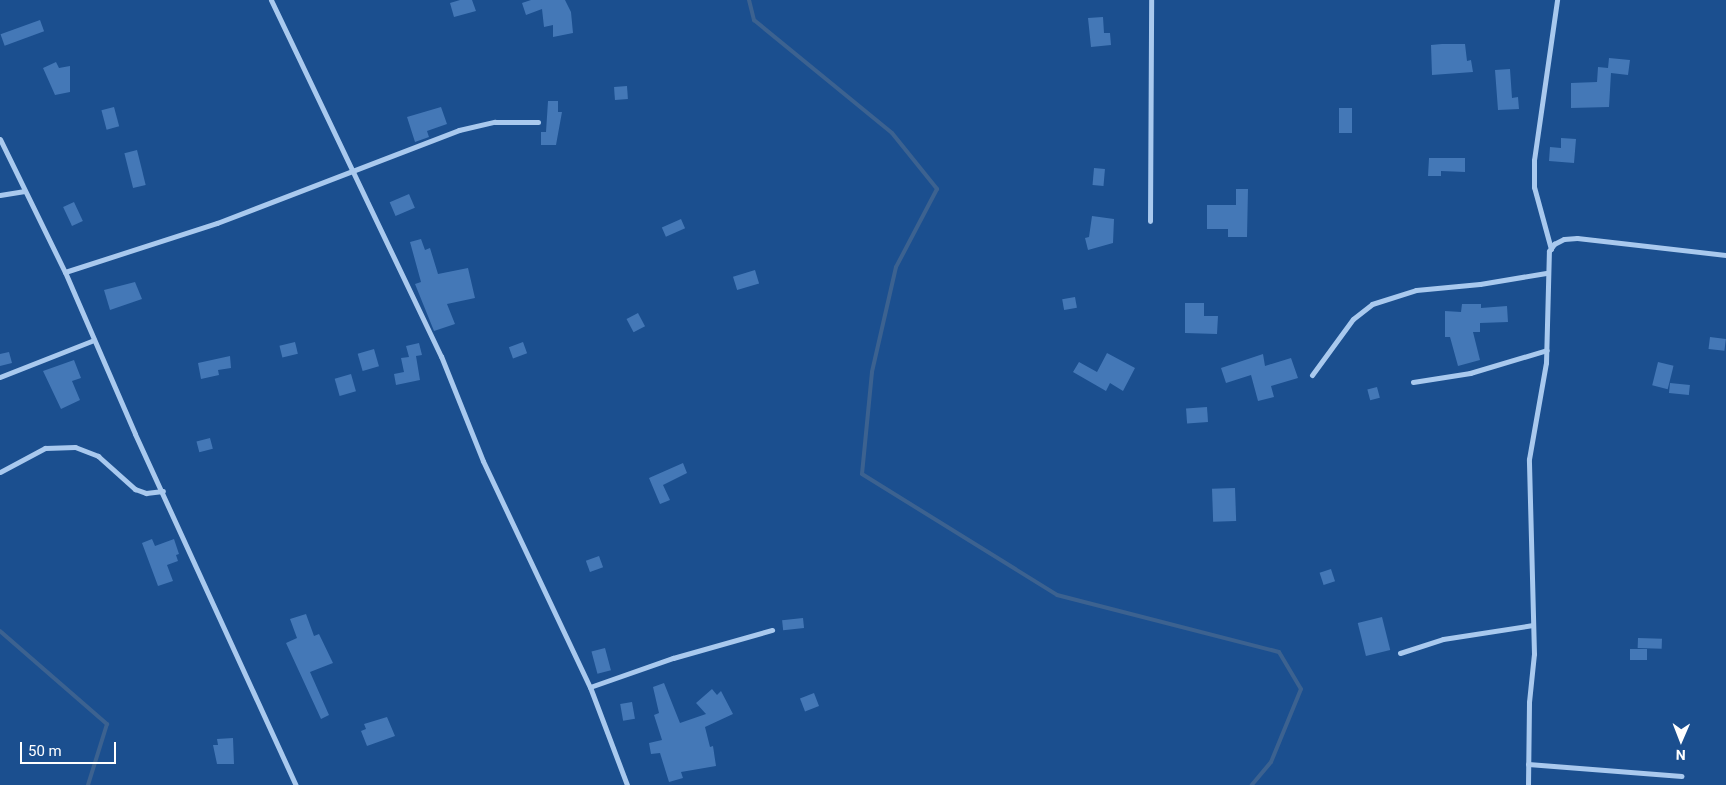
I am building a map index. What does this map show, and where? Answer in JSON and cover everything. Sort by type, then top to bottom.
[{"type":"street","points":[[272,0],[441,356],[483,461],[590,687],[627,785]]},
{"type":"street","points":[[1150,221],[1151,0]]},
{"type":"street","points":[[1528,785],[1533,625],[1529,459],[1547,350],[1546,272],[1550,249],[1534,187],[1534,160],[1557,0]]},
{"type":"street","points":[[65,272],[217,223],[431,140],[480,125],[538,122]]},
{"type":"street","points":[[0,139],[65,272],[296,785]]},
{"type":"street","points":[[0,195],[25,191]]},
{"type":"street","points":[[1550,249],[1564,239],[1577,238],[1726,255]]},
{"type":"street","points":[[1312,375],[1352,319],[1372,304],[1416,290],[1480,284],[1546,272]]},
{"type":"street","points":[[0,377],[94,340]]},
{"type":"street","points":[[1413,382],[1470,373],[1547,350]]},
{"type":"street","points":[[0,472],[46,448],[75,447],[98,456],[135,489],[146,493],[163,492]]},
{"type":"street","points":[[1400,653],[1443,639],[1533,625]]},
{"type":"street","points":[[590,687],[673,658],[772,630]]},
{"type":"street","points":[[1528,764],[1682,776]]},
{"type":"building","points":[[460,0],[472,0],[476,11],[454,17],[450,3]]},
{"type":"building","points":[[531,0],[565,0],[571,12],[573,33],[553,37],[553,25],[544,27],[542,9],[526,15],[522,3]]},
{"type":"building","points":[[1103,17],[1104,33],[1110,33],[1111,45],[1091,47],[1088,18]]},
{"type":"building","points":[[40,20],[44,31],[5,46],[1,34]]},
{"type":"building","points":[[1465,44],[1467,61],[1471,60],[1473,72],[1432,75],[1431,45]]},
{"type":"building","points":[[1609,58],[1630,60],[1628,75],[1611,73],[1609,107],[1571,108],[1571,83],[1597,82],[1598,67],[1608,68]]},
{"type":"building","points":[[56,62],[59,68],[70,66],[70,92],[55,95],[43,68]]},
{"type":"building","points":[[1510,69],[1512,98],[1518,97],[1519,109],[1498,110],[1495,70]]},
{"type":"building","points":[[627,86],[628,99],[615,100],[614,87]]},
{"type":"building","points":[[548,101],[558,101],[558,112],[562,112],[556,145],[541,145],[541,132],[546,132]]},
{"type":"building","points":[[114,107],[119,126],[107,130],[101,110]]},
{"type":"building","points":[[441,107],[447,124],[427,131],[429,137],[415,142],[407,117]]},
{"type":"building","points":[[1339,108],[1352,108],[1352,133],[1339,133]]},
{"type":"building","points":[[1561,138],[1576,139],[1574,163],[1549,161],[1550,147],[1561,148]]},
{"type":"building","points":[[137,150],[146,185],[133,188],[124,153]]},
{"type":"building","points":[[1429,158],[1465,158],[1465,172],[1441,171],[1441,176],[1428,176]]},
{"type":"building","points":[[1094,168],[1105,169],[1103,186],[1093,185]]},
{"type":"building","points":[[1236,189],[1248,189],[1247,237],[1228,237],[1228,229],[1207,229],[1207,205],[1236,205]]},
{"type":"building","points":[[409,194],[415,208],[396,216],[390,202]]},
{"type":"building","points":[[74,202],[83,221],[72,226],[63,207]]},
{"type":"building","points":[[1092,216],[1114,219],[1113,243],[1088,250],[1085,238],[1089,237]]},
{"type":"building","points":[[681,219],[685,228],[666,237],[662,228]]},
{"type":"building","points":[[421,239],[425,250],[430,248],[438,274],[468,268],[475,298],[447,304],[455,324],[434,331],[415,284],[421,282],[410,242]]},
{"type":"building","points":[[755,270],[759,283],[737,290],[733,277]]},
{"type":"building","points":[[135,282],[142,299],[110,310],[104,290]]},
{"type":"building","points":[[1075,297],[1077,308],[1064,310],[1062,299]]},
{"type":"building","points":[[1185,303],[1204,303],[1204,316],[1218,316],[1217,334],[1185,333]]},
{"type":"building","points":[[1462,304],[1481,304],[1481,308],[1507,306],[1508,322],[1480,323],[1480,332],[1473,332],[1480,360],[1458,366],[1450,337],[1445,337],[1445,311],[1461,312]]},
{"type":"building","points":[[638,313],[645,326],[634,332],[627,319]]},
{"type":"building","points":[[1710,337],[1726,339],[1724,351],[1709,349]]},
{"type":"building","points":[[295,342],[298,354],[282,358],[279,346]]},
{"type":"building","points":[[523,342],[527,353],[513,358],[509,347]]},
{"type":"building","points":[[419,343],[422,355],[416,356],[420,380],[396,385],[394,374],[404,372],[401,358],[409,357],[406,346]]},
{"type":"building","points":[[374,349],[379,366],[363,371],[358,354]]},
{"type":"building","points":[[9,352],[12,363],[0,366],[0,354]]},
{"type":"building","points":[[1107,353],[1135,368],[1123,391],[1110,383],[1106,391],[1073,372],[1079,362],[1097,372]]},
{"type":"building","points":[[1263,354],[1265,366],[1291,358],[1298,378],[1271,386],[1274,397],[1258,401],[1251,375],[1226,383],[1221,368]]},
{"type":"building","points":[[230,356],[231,368],[218,370],[219,375],[201,379],[198,363]]},
{"type":"building","points":[[74,360],[81,378],[72,381],[80,400],[61,409],[43,371]]},
{"type":"building","points":[[1658,362],[1674,366],[1668,389],[1652,385]]},
{"type":"building","points":[[351,374],[356,391],[340,396],[335,379]]},
{"type":"building","points":[[1670,383],[1690,385],[1689,395],[1669,393]]},
{"type":"building","points":[[1377,387],[1380,398],[1370,400],[1367,390]]},
{"type":"building","points":[[1207,407],[1208,422],[1187,423],[1186,408]]},
{"type":"building","points":[[210,438],[213,449],[199,452],[196,442]]},
{"type":"building","points":[[683,463],[687,473],[663,485],[670,500],[660,504],[649,478]]},
{"type":"building","points":[[1235,488],[1236,521],[1213,522],[1212,489]]},
{"type":"building","points":[[152,539],[155,546],[174,539],[179,554],[176,555],[178,561],[167,565],[173,581],[158,586],[142,543]]},
{"type":"building","points":[[599,556],[603,567],[590,572],[586,561]]},
{"type":"building","points":[[1331,569],[1335,581],[1324,585],[1320,573]]},
{"type":"building","points":[[306,614],[314,636],[319,634],[333,663],[310,672],[329,715],[321,719],[286,643],[297,638],[290,619]]},
{"type":"building","points":[[1382,617],[1390,650],[1366,656],[1358,623]]},
{"type":"building","points":[[803,618],[804,628],[783,630],[782,620]]},
{"type":"building","points":[[1638,638],[1662,639],[1662,649],[1638,648]]},
{"type":"building","points":[[605,648],[611,670],[597,674],[591,652]]},
{"type":"building","points":[[1630,649],[1647,649],[1647,660],[1630,660]]},
{"type":"building","points":[[664,683],[680,723],[706,714],[696,703],[712,689],[717,695],[721,691],[733,714],[705,727],[710,747],[713,746],[716,766],[681,772],[683,778],[669,782],[660,753],[651,754],[649,743],[662,740],[654,715],[659,713],[653,687]]},
{"type":"building","points":[[814,693],[819,706],[805,711],[800,698]]},
{"type":"building","points":[[632,702],[635,719],[623,721],[620,704]]},
{"type":"building","points":[[387,717],[395,736],[367,746],[361,731],[366,729],[364,724]]},
{"type":"building","points":[[233,738],[234,764],[217,764],[213,745],[218,745],[217,739]]},
{"type":"waterway","points":[[749,0],[754,20],[892,133],[937,189],[896,267],[872,372],[862,474],[1057,595],[1279,652],[1301,689],[1271,762],[1252,785]]},
{"type":"waterway","points":[[0,631],[107,724],[88,785]]}]
